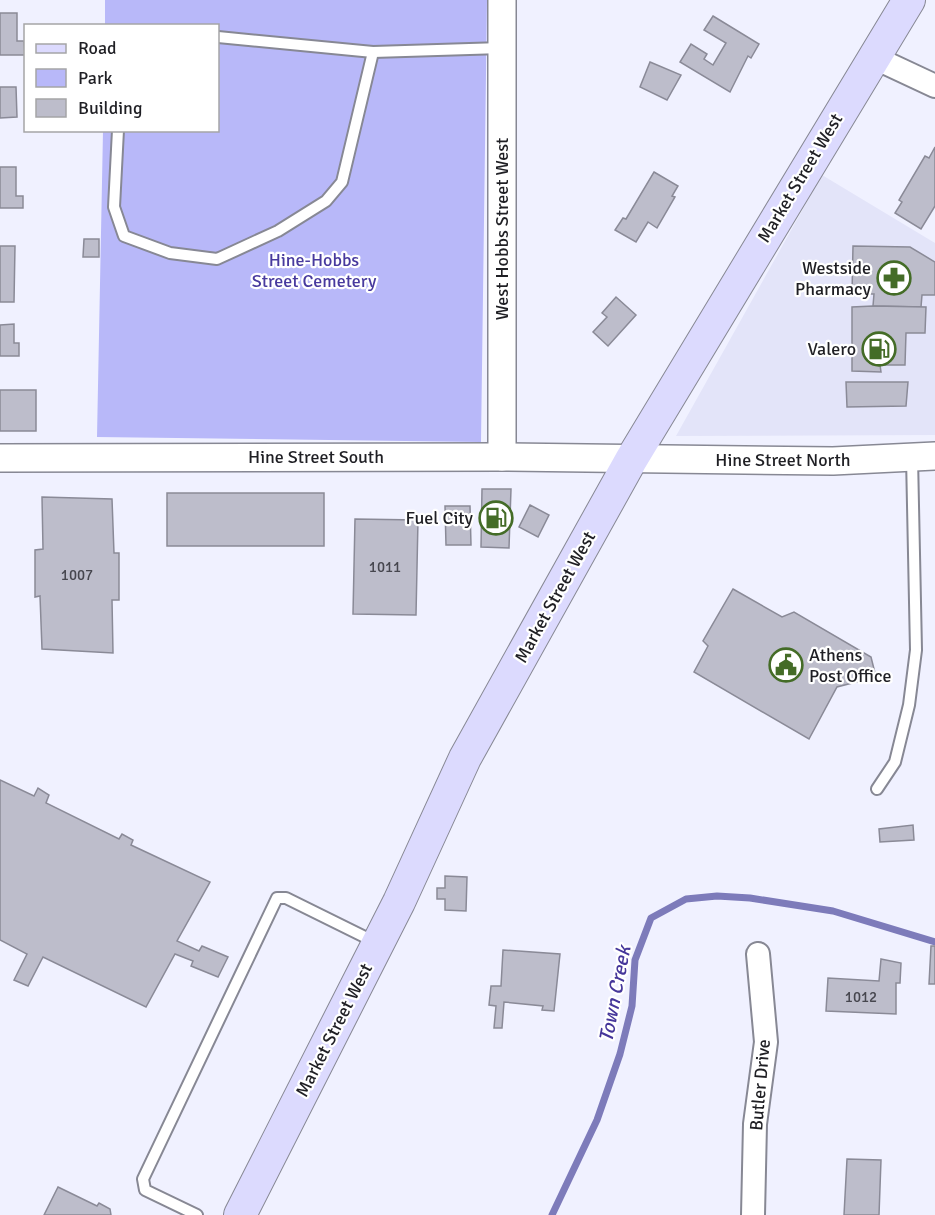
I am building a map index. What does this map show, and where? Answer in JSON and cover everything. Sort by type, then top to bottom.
[{"type":"main road","name":"Market Street West","points":[[240,1215],[378,943],[465,758],[631,460],[909,0]]},
{"type":"street","name":"West Hobbs Street West","points":[[501,457],[502,0]]},
{"type":"street","points":[[873,57],[935,86]]},
{"type":"street","name":"Hine Street North","points":[[631,460],[833,460],[923,456]]},
{"type":"street","name":"Hine Street South","points":[[0,458],[501,457],[631,460]]},
{"type":"street","name":"Butler Drive","points":[[753,1215],[756,1124],[766,1042],[758,954]]},
{"type":"lane","points":[[219,37],[372,52],[502,48]]},
{"type":"lane","points":[[118,132],[114,207],[124,236],[170,253],[217,259],[278,231],[326,201],[342,182],[372,52]]},
{"type":"lane","points":[[877,789],[895,762],[909,705],[916,650],[923,456]]},
{"type":"lane","points":[[197,1215],[145,1190],[143,1179],[278,898],[286,898],[378,943]]},
{"type":"shaded area","points":[[822,175],[935,243],[935,435],[676,436]]},
{"type":"green space","name":"Hine-Hobbs Street Cemetery","points":[[105,0],[487,0],[481,442],[97,437],[103,132],[219,132],[219,24],[105,24]]},
{"type":"building","points":[[0,13],[17,13],[17,41],[24,41],[24,55],[0,55]]},
{"type":"building","points":[[713,16],[759,44],[751,58],[748,56],[730,92],[680,62],[691,44],[707,54],[704,59],[713,65],[726,43],[704,30]]},
{"type":"building","points":[[650,62],[681,75],[667,100],[640,87]]},
{"type":"building","points":[[0,87],[16,87],[17,117],[0,118]]},
{"type":"building","points":[[935,147],[935,206],[921,229],[895,213],[902,202],[899,200],[925,156],[929,158]]},
{"type":"building","points":[[0,167],[16,167],[16,196],[23,196],[23,208],[0,208]]},
{"type":"building","points":[[654,172],[678,186],[672,196],[675,197],[657,228],[648,222],[636,242],[615,230],[623,218],[626,219]]},
{"type":"building","points":[[84,239],[99,239],[99,257],[83,257]]},
{"type":"building","points":[[0,246],[15,246],[14,302],[0,302]]},
{"type":"building","name":"Westside Pharmacy","points":[[853,246],[910,247],[935,262],[935,295],[922,295],[921,307],[873,306],[874,294],[852,294]]},
{"type":"building","points":[[616,297],[636,315],[608,346],[593,332],[607,317],[602,313]]},
{"type":"building","name":"Valero","points":[[852,307],[926,307],[925,333],[906,333],[905,365],[880,365],[881,372],[852,371]]},
{"type":"building","points":[[14,324],[14,343],[19,343],[19,356],[0,356],[0,325]]},
{"type":"building","points":[[846,382],[908,382],[906,406],[847,407]]},
{"type":"building","points":[[0,390],[36,390],[36,431],[0,431]]},
{"type":"building","name":"Fuel City","points":[[482,489],[511,489],[509,548],[481,547]]},
{"type":"building","points":[[167,493],[324,493],[324,546],[167,546]]},
{"type":"building","points":[[42,497],[112,499],[114,553],[119,553],[119,600],[112,600],[113,653],[42,649],[40,596],[35,597],[35,550],[43,549]]},
{"type":"building","points":[[530,505],[549,515],[538,537],[519,527]]},
{"type":"building","points":[[445,506],[470,506],[471,545],[446,545]]},
{"type":"building","points":[[355,519],[418,520],[416,615],[353,614]]},
{"type":"building","name":"Athens Post Office","points":[[733,589],[782,617],[794,612],[871,657],[876,677],[837,687],[809,739],[694,672],[708,646],[703,641]]},
{"type":"building","points":[[0,780],[34,796],[38,788],[49,795],[46,803],[119,839],[122,834],[133,840],[131,845],[210,882],[177,941],[199,951],[202,946],[228,957],[218,977],[191,966],[193,961],[175,954],[146,1007],[43,957],[28,986],[14,980],[27,954],[0,940]]},
{"type":"building","points":[[913,825],[914,840],[880,842],[879,829]]},
{"type":"building","points":[[445,876],[467,877],[466,911],[445,910],[445,899],[437,899],[437,888],[445,888]]},
{"type":"building","points":[[931,946],[935,946],[935,984],[929,984]]},
{"type":"building","points":[[503,950],[560,954],[554,1011],[542,1010],[543,1006],[504,1002],[502,1028],[494,1028],[496,1006],[489,1005],[491,986],[501,986]]},
{"type":"building","points":[[881,959],[901,963],[900,983],[896,983],[896,1014],[826,1011],[828,978],[879,981]]},
{"type":"building","points":[[847,1159],[881,1160],[879,1215],[844,1215]]},
{"type":"building","points":[[58,1187],[97,1206],[99,1203],[110,1209],[111,1215],[44,1215]]},
{"type":"waterway","name":"Town Creek","points":[[552,1215],[597,1120],[620,1054],[632,1006],[635,960],[651,918],[686,899],[717,896],[750,898],[833,911],[935,942]]},
{"type":"place","name":"Westside Pharmacy","points":[[894,278]]},
{"type":"place","name":"Valero","points":[[879,349]]},
{"type":"place","name":"Fuel City","points":[[496,518]]},
{"type":"place","name":"Athens Post Office","points":[[786,665]]}]
